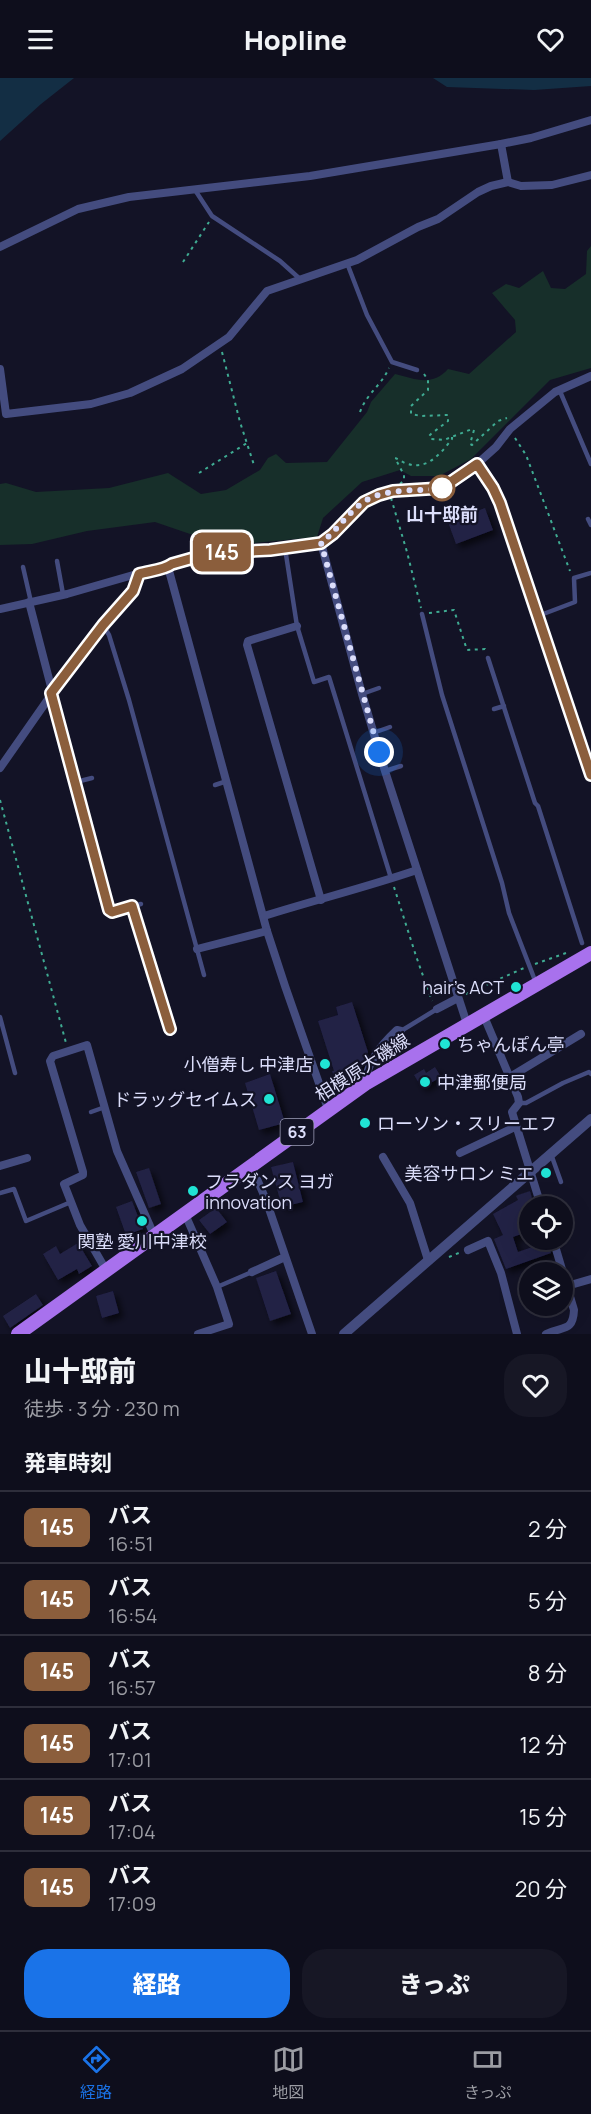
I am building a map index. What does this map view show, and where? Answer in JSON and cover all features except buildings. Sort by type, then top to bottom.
[{"type":"main road","name":"相模原大磯線","points":[[18,1334],[328,1109],[365,1084],[483,1014],[537,985],[586,948]]},
{"type":"street","points":[[0,247],[78,209],[129,197],[310,176],[501,144],[531,138],[591,120]]},
{"type":"street","points":[[501,144],[508,182]]},
{"type":"street","points":[[0,369],[3,415],[110,400],[182,369],[220,344],[229,337],[267,291],[347,263],[438,219],[478,192],[508,182],[536,186],[552,185],[591,176]]},
{"type":"street","points":[[477,464],[496,447],[510,429],[559,389],[591,376]]},
{"type":"street","points":[[0,609],[67,594],[211,553],[321,543],[373,733],[467,1024]]},
{"type":"street","points":[[168,567],[267,931],[328,1109]]},
{"type":"street","points":[[0,768],[51,693],[103,625],[133,591],[139,574]]},
{"type":"street","points":[[30,602],[51,693],[109,910],[112,912],[136,905],[154,965],[166,1024]]},
{"type":"street","points":[[297,626],[248,641],[247,645],[321,900]]},
{"type":"street","points":[[264,916],[417,870]]},
{"type":"street","points":[[197,948],[267,931]]},
{"type":"street","points":[[437,1009],[458,998]]},
{"type":"street","points":[[483,1014],[519,1103],[512,1112],[538,1196]]},
{"type":"street","points":[[365,1084],[366,1075],[383,1044],[397,1030],[402,1031]]},
{"type":"street","points":[[510,1077],[581,1034]]},
{"type":"street","points":[[105,1270],[80,1225],[64,1184],[83,1175],[83,1172],[50,1061],[53,1056],[87,1045],[117,1151],[154,1235]]},
{"type":"street","points":[[344,1334],[591,1119]]},
{"type":"street","points":[[466,1154],[517,1126]]},
{"type":"street","points":[[0,1166],[15,1157],[27,1158]]},
{"type":"street","points":[[383,1157],[410,1203],[428,1260]]},
{"type":"street","points":[[251,1165],[266,1200],[312,1334]]},
{"type":"street","points":[[184,1214],[217,1287],[229,1324],[198,1334]]},
{"type":"street","points":[[468,1250],[488,1241],[507,1294],[509,1310],[517,1334]]},
{"type":"street","points":[[252,1272],[285,1257]]},
{"type":"street","points":[[573,1284],[591,1279]]},
{"type":"street","points":[[507,1294],[518,1290]]},
{"type":"street","points":[[546,1334],[573,1330],[573,1307]]},
{"type":"lane","points":[[194,188],[213,216],[280,261],[301,280]]},
{"type":"lane","points":[[347,263],[367,315],[392,362],[417,370]]},
{"type":"lane","points":[[559,389],[591,464]]},
{"type":"lane","points":[[321,543],[364,502],[389,493],[442,488],[477,464],[500,503],[591,775]]},
{"type":"lane","points":[[588,519],[591,525]]},
{"type":"lane","points":[[285,548],[297,626],[314,682],[329,677],[391,878]]},
{"type":"lane","points":[[57,561],[63,594]]},
{"type":"lane","points":[[25,568],[30,602]]},
{"type":"lane","points":[[538,616],[575,602],[577,598],[574,578],[591,573]]},
{"type":"lane","points":[[422,614],[442,695],[508,897],[509,913],[537,985]]},
{"type":"lane","points":[[103,625],[109,635],[129,700],[204,975]]},
{"type":"lane","points":[[488,658],[535,803],[538,806],[586,948]]},
{"type":"lane","points":[[362,694],[379,688]]},
{"type":"lane","points":[[494,709],[504,706]]},
{"type":"lane","points":[[373,733],[390,727]]},
{"type":"lane","points":[[385,771],[401,766]]},
{"type":"lane","points":[[76,782],[92,778]]},
{"type":"lane","points":[[215,785],[226,781]]},
{"type":"lane","points":[[402,1031],[437,1009]]},
{"type":"lane","points":[[0,1017],[15,1073]]},
{"type":"lane","points":[[519,1103],[526,1103],[563,1083],[589,1072],[591,1074]]},
{"type":"lane","points":[[91,1112],[105,1107]]},
{"type":"lane","points":[[551,1154],[561,1182]]},
{"type":"lane","points":[[0,1193],[14,1189],[28,1229]]},
{"type":"lane","points":[[26,1221],[71,1202]]},
{"type":"lane","points":[[217,1287],[252,1272]]},
{"type":"path","points":[[183,262],[213,216]]},
{"type":"path","points":[[220,344],[254,465]]},
{"type":"path","points":[[360,412],[363,401],[384,378],[392,362]]},
{"type":"path","points":[[417,370],[425,375],[429,385],[426,394],[411,406],[411,414],[415,416],[448,415],[448,422],[429,436],[438,441],[472,429],[474,430],[470,444],[472,445],[498,421],[512,417]]},
{"type":"path","points":[[510,429],[526,455],[574,578]]},
{"type":"path","points":[[400,484],[404,480],[404,475],[395,458],[407,464],[423,464],[441,454],[452,437]]},
{"type":"path","points":[[199,473],[247,443]]},
{"type":"path","points":[[389,493],[407,552],[422,614],[454,610],[467,650],[485,649],[488,658]]},
{"type":"path","points":[[0,800],[68,1051]]},
{"type":"path","points":[[391,878],[437,1009]]},
{"type":"green space","points":[[591,246],[591,368],[550,380],[471,459],[439,476],[411,476],[400,470],[362,482],[323,518],[317,537],[233,545],[206,531],[193,535],[155,522],[87,531],[32,544],[0,545],[0,484],[6,483],[36,492],[109,488],[168,473],[201,494],[226,490],[260,470],[268,458],[276,454],[286,463],[327,462],[367,412],[371,402],[395,374],[429,380],[442,375],[448,369],[469,374],[516,332],[515,320],[492,293],[506,284],[519,288],[543,271],[551,288],[565,289],[586,274],[587,251]]},
{"type":"water","points":[[0,78],[74,78],[0,141]]},
{"type":"water","points":[[433,78],[591,78],[591,86],[534,90],[447,87]]},
{"type":"bus line","name":"145","points":[[170,1029],[132,906],[112,912],[109,910],[60,718],[51,693],[103,625],[133,591],[139,574],[211,553],[270,550],[321,543],[364,502],[393,491],[442,488],[477,464],[500,503],[591,775]]},
{"type":"place","name":"山十邸前","points":[[442,488]]},
{"type":"place","name":"hair's ACT","points":[[516,987]]},
{"type":"place","name":"ちゃんぽん亭","points":[[445,1044]]},
{"type":"place","name":"小僧寿し 中津店","points":[[325,1064]]},
{"type":"place","name":"中津郵便局","points":[[425,1082]]},
{"type":"place","name":"ドラッグセイムス","points":[[269,1099]]},
{"type":"place","name":"ローソン・スリーエフ","points":[[365,1123]]},
{"type":"place","name":"美容サロン ミエ","points":[[546,1173]]},
{"type":"place","name":"フラダンス ヨガ innovation","points":[[193,1191]]},
{"type":"place","name":"関塾 愛川中津校","points":[[142,1221]]},
{"type":"route","points":[[379,752],[321,543],[364,502],[379,495],[393,491],[442,488]]}]
